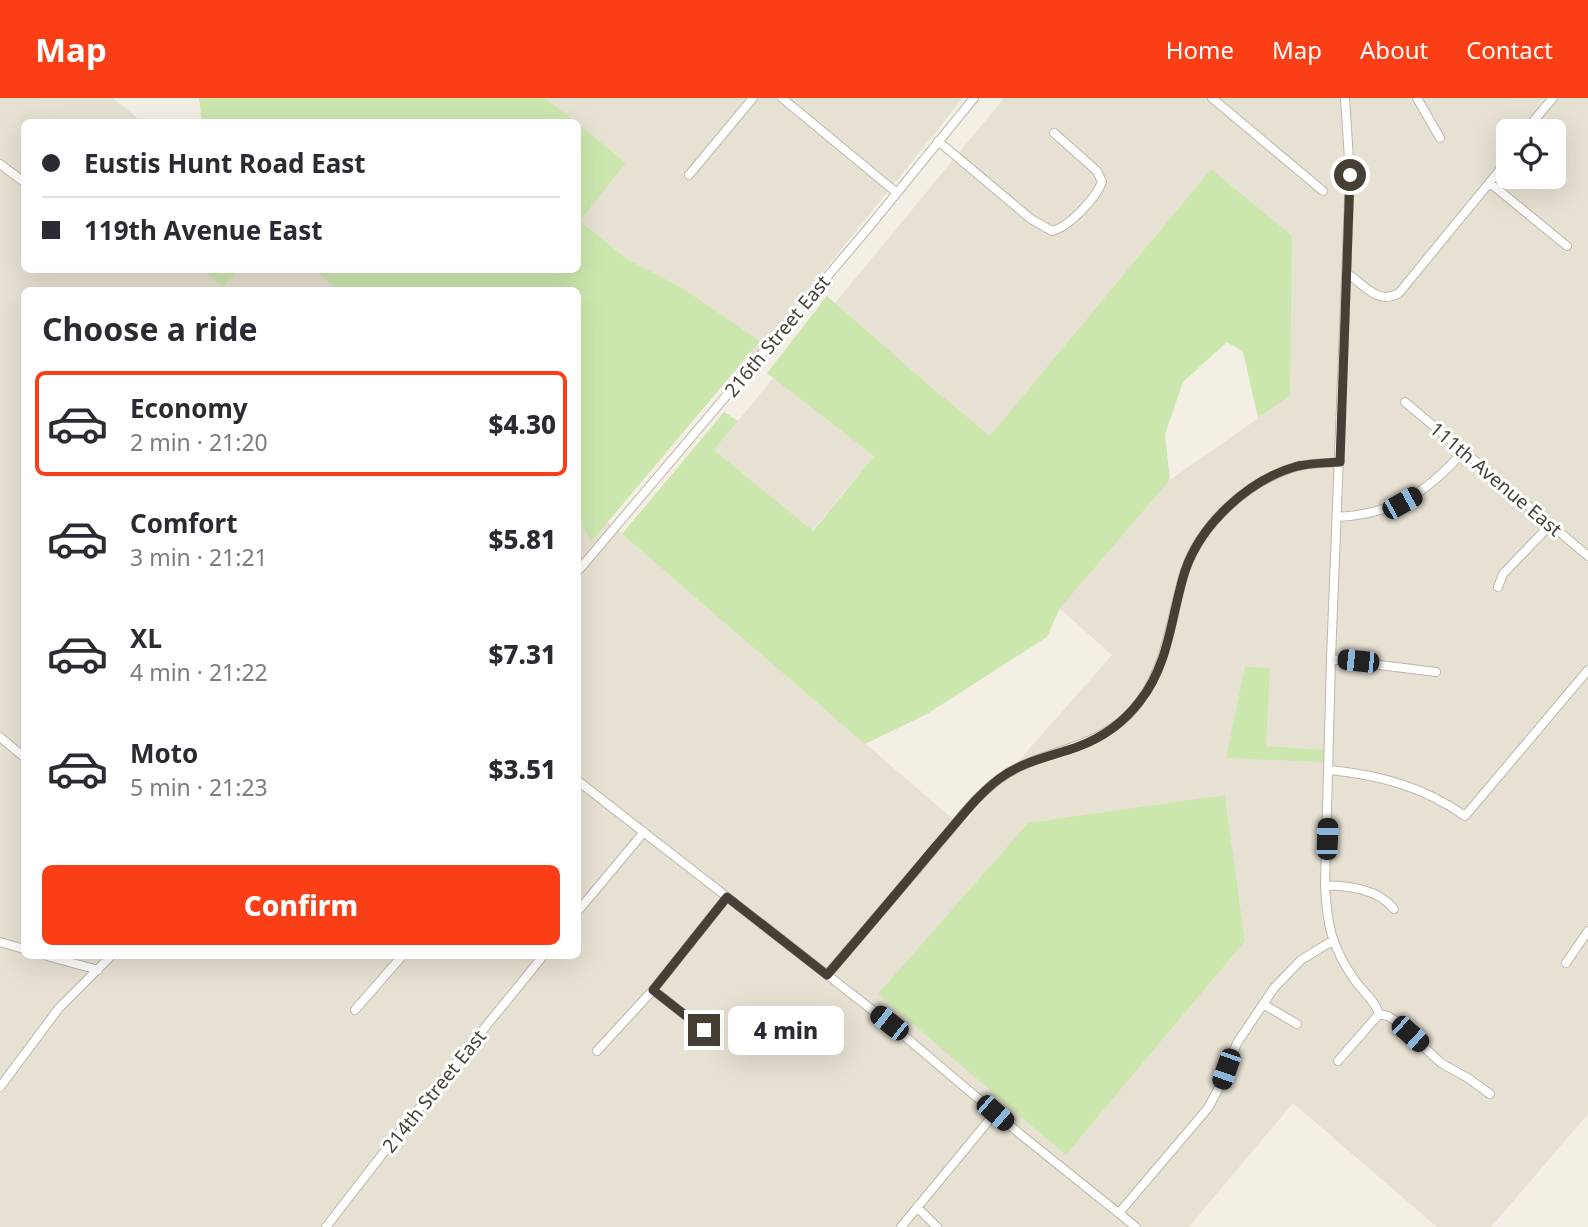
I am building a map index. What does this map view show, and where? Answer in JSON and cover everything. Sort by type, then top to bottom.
[{"type":"street","points":[[689,175],[753,98]]},
{"type":"street","points":[[782,98],[897,193]]},
{"type":"street","name":"216th Street East","points":[[581,567],[974,98]]},
{"type":"street","points":[[1212,98],[1323,191]]},
{"type":"street","points":[[1345,98],[1350,175],[1325,885],[1327,919],[1332,941],[1345,966],[1374,1002],[1379,1014]]},
{"type":"street","points":[[1417,98],[1440,138]]},
{"type":"street","points":[[1535,119],[1553,98]]},
{"type":"street","points":[[938,141],[1031,219],[1052,231],[1061,228],[1082,209],[1100,189],[1102,182],[1097,171],[1054,133]]},
{"type":"street","points":[[0,164],[21,180]]},
{"type":"street","points":[[1346,273],[1380,298],[1387,299],[1394,295],[1496,175]]},
{"type":"street","points":[[1490,183],[1567,246]]},
{"type":"street","name":"111th Avenue East","points":[[1405,402],[1588,556]]},
{"type":"street","points":[[1337,517],[1381,511],[1402,503],[1435,482],[1464,451]]},
{"type":"street","points":[[827,975],[986,790],[1020,765],[1091,741],[1119,723],[1136,706],[1150,687],[1164,658],[1183,578],[1193,553],[1216,520],[1249,492],[1281,472],[1310,464],[1340,462]]},
{"type":"street","points":[[1497,587],[1503,574],[1550,525]]},
{"type":"street","points":[[1331,659],[1436,672]]},
{"type":"street","points":[[1329,771],[1360,773],[1401,783],[1434,797],[1465,816],[1588,670]]},
{"type":"street","points":[[0,737],[21,754]]},
{"type":"street","points":[[581,783],[889,1023],[1136,1227]]},
{"type":"street","points":[[581,907],[644,832]]},
{"type":"street","points":[[1325,885],[1363,890],[1382,898],[1394,909]]},
{"type":"street","points":[[597,1051],[653,990],[727,897]]},
{"type":"street","points":[[1566,963],[1588,930]]},
{"type":"street","points":[[1119,1213],[1208,1108],[1237,1043],[1283,977],[1311,953],[1332,941]]},
{"type":"street","points":[[0,942],[21,948]]},
{"type":"street","points":[[58,959],[98,970]]},
{"type":"street","points":[[0,1087],[59,1008],[108,959]]},
{"type":"street","points":[[355,1010],[399,959]]},
{"type":"street","name":"214th Street East","points":[[327,1227],[391,1143],[541,959]]},
{"type":"street","points":[[653,990],[704,1030]]},
{"type":"street","points":[[1263,1004],[1297,1024]]},
{"type":"street","points":[[1338,1061],[1379,1014]]},
{"type":"street","points":[[1379,1014],[1397,1022],[1441,1063],[1490,1094]]},
{"type":"street","points":[[901,1227],[995,1113]]},
{"type":"street","points":[[917,1207],[937,1227]]},
{"type":"shaded area","points":[[0,98],[113,98],[138,119],[21,119],[21,273],[318,273],[334,287],[21,287],[21,959],[581,959],[581,499],[961,826],[1112,655],[1059,608],[1170,480],[1290,396],[1211,169],[990,437],[930,388],[812,531],[714,450],[1004,98],[1588,98],[1588,1114],[1491,1227],[1437,1227],[1293,1103],[1189,1227],[0,1227]],"holes":[[[1225,795],[1245,941],[1066,1155]]]},
{"type":"shaded area","points":[[545,98],[963,98],[752,360],[581,222],[626,163],[581,127],[581,119],[571,119]]},
{"type":"green space","points":[[199,98],[545,98],[572,119],[202,119]]},
{"type":"green space","points":[[581,126],[626,163],[581,220]]},
{"type":"green space","points":[[1211,169],[1292,236],[1290,396],[1258,418],[1243,352],[1227,342],[1183,382],[1165,434],[1170,480],[1060,608],[1047,637],[927,714],[865,744],[622,534],[724,412],[738,421],[714,450],[813,531],[874,456],[767,373],[827,296],[990,436]]},
{"type":"green space","points":[[581,222],[627,259],[682,288],[760,341],[591,542],[581,521],[581,287],[334,287],[318,273],[581,273]]},
{"type":"green space","points":[[207,273],[236,273],[223,287]]},
{"type":"green space","points":[[1245,667],[1270,668],[1266,746],[1324,750],[1323,762],[1226,758]]},
{"type":"green space","points":[[1225,795],[1245,941],[1066,1155],[878,994],[1028,823]]},
{"type":"route","points":[[704,1030],[653,990],[727,897],[827,975],[975,802],[997,780],[1020,765],[1091,741],[1119,723],[1142,699],[1164,658],[1186,570],[1198,543],[1227,509],[1281,472],[1297,466],[1340,462],[1350,175]]}]
